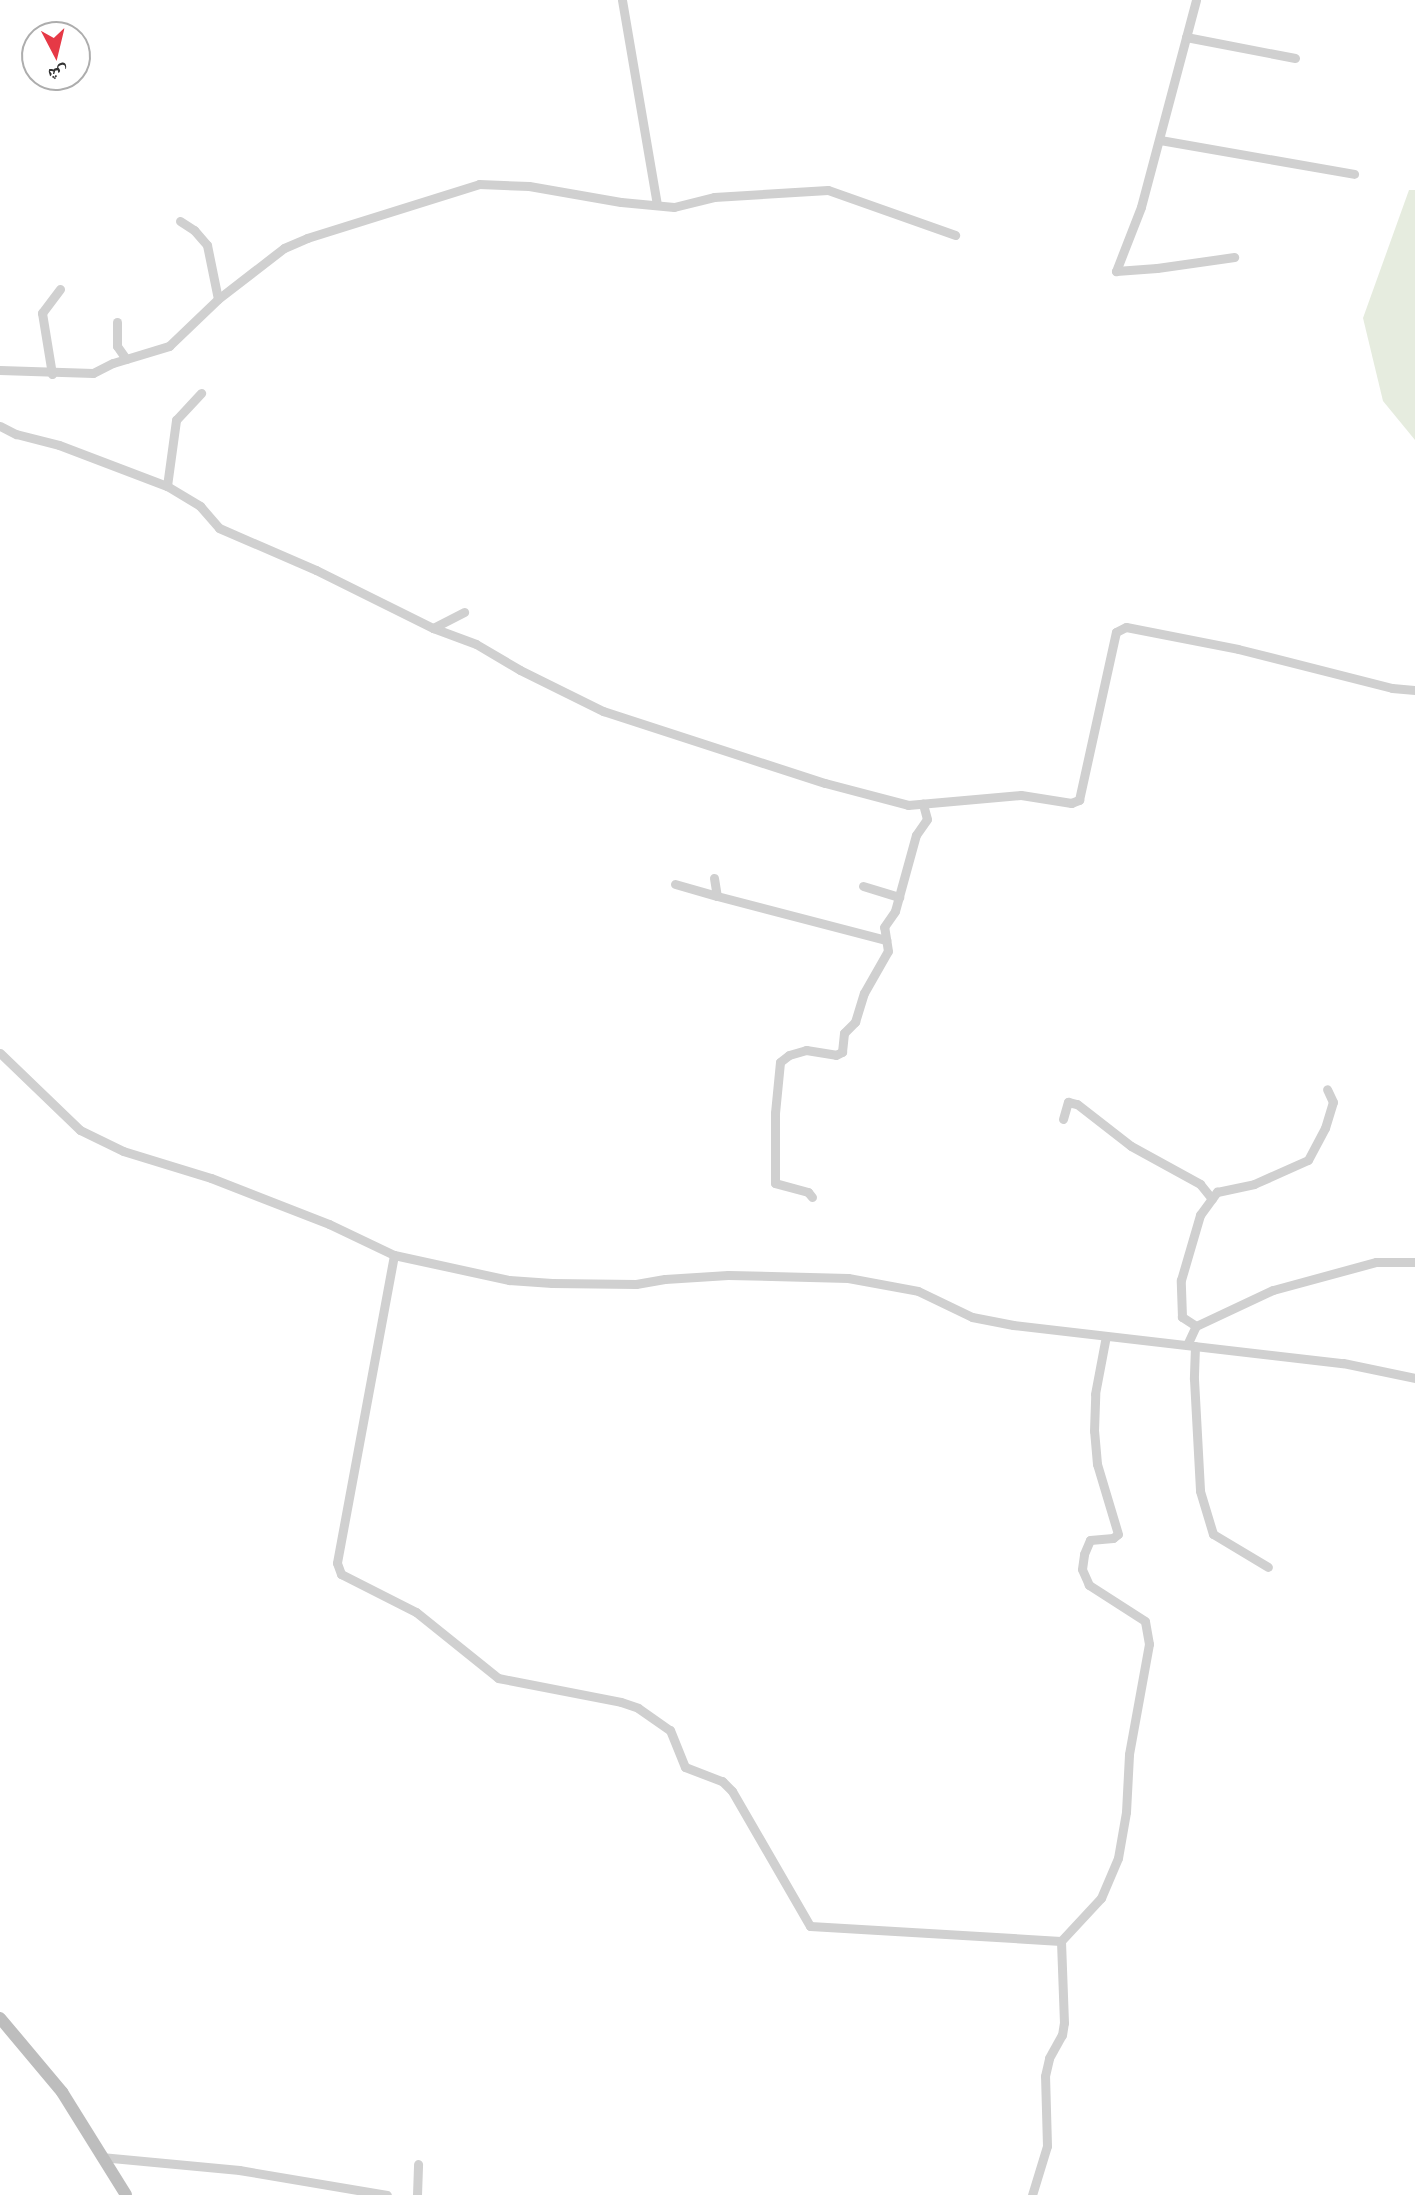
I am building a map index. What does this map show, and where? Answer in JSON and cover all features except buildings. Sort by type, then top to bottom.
[{"type":"street","points":[[622,0],[657,204]]},
{"type":"street","points":[[1196,0],[1160,140],[1116,271],[1234,257]]},
{"type":"street","points":[[1186,37],[1295,58]]},
{"type":"street","points":[[1160,140],[1353,174]]},
{"type":"street","points":[[0,370],[52,374],[93,373],[126,359],[169,346],[218,299],[285,248],[307,238],[480,184],[528,186],[621,202],[674,207],[714,197],[828,190],[955,235]]},
{"type":"street","points":[[180,221],[194,230],[207,245],[218,299]]},
{"type":"street","points":[[52,374],[42,313],[60,289]]},
{"type":"street","points":[[117,322],[117,346],[126,359]]},
{"type":"street","points":[[167,486],[176,419],[201,393]]},
{"type":"street","points":[[0,426],[16,434],[59,445],[167,486],[200,506],[219,528],[316,570],[433,628],[476,644],[520,670],[603,711],[825,783],[908,805],[1021,795],[1071,803],[1079,800],[1116,632],[1126,627],[1238,649],[1392,688],[1415,690]]},
{"type":"street","points":[[433,628],[464,612]]},
{"type":"street","points":[[812,1197],[808,1192],[775,1183],[775,1113],[780,1062],[789,1055],[806,1050],[836,1055],[842,1052],[844,1033],[855,1022],[864,993],[888,951],[884,927],[895,911],[916,835],[927,819],[923,804]]},
{"type":"street","points":[[714,878],[717,896]]},
{"type":"street","points":[[675,884],[886,940]]},
{"type":"street","points":[[863,886],[899,897]]},
{"type":"street","points":[[0,1053],[80,1130],[123,1151],[211,1178],[330,1224],[394,1255],[509,1280],[552,1283],[636,1284],[665,1279],[728,1275],[848,1278],[918,1291],[972,1317],[1106,1336],[1343,1363],[1415,1378]]},
{"type":"street","points":[[1196,1326],[1182,1317],[1181,1280],[1200,1215],[1217,1192],[1254,1184],[1308,1160],[1325,1128],[1333,1102],[1327,1089]]},
{"type":"street","points":[[1063,1119],[1068,1102],[1077,1104],[1131,1146],[1200,1184],[1212,1199]]},
{"type":"street","points":[[394,1255],[337,1563],[341,1574],[416,1612],[498,1678],[621,1702],[638,1708],[670,1730],[685,1768],[722,1782],[737,1797],[810,1926],[1062,1941]]},
{"type":"street","points":[[1196,1326],[1273,1290],[1377,1262],[1415,1262]]},
{"type":"street","points":[[1196,1326],[1191,1346],[1200,1491],[1213,1534],[1268,1567]]},
{"type":"street","points":[[1032,2195],[1046,2147],[1045,2076],[1049,2058],[1062,2035],[1064,2023],[1062,1941],[1101,1898],[1118,1858],[1126,1812],[1129,1754],[1149,1644],[1145,1621],[1089,1585],[1082,1569],[1090,1540],[1113,1538],[1118,1534],[1097,1464],[1094,1431],[1095,1394],[1106,1336]]},
{"type":"street","points":[[0,2018],[62,2092],[126,2195]]},
{"type":"street","points":[[101,2157],[239,2169],[387,2195]]},
{"type":"street","points":[[417,2195],[418,2164]]},
{"type":"shaded area","points":[[1409,190],[1415,190],[1415,440],[1383,401],[1363,318]]}]
